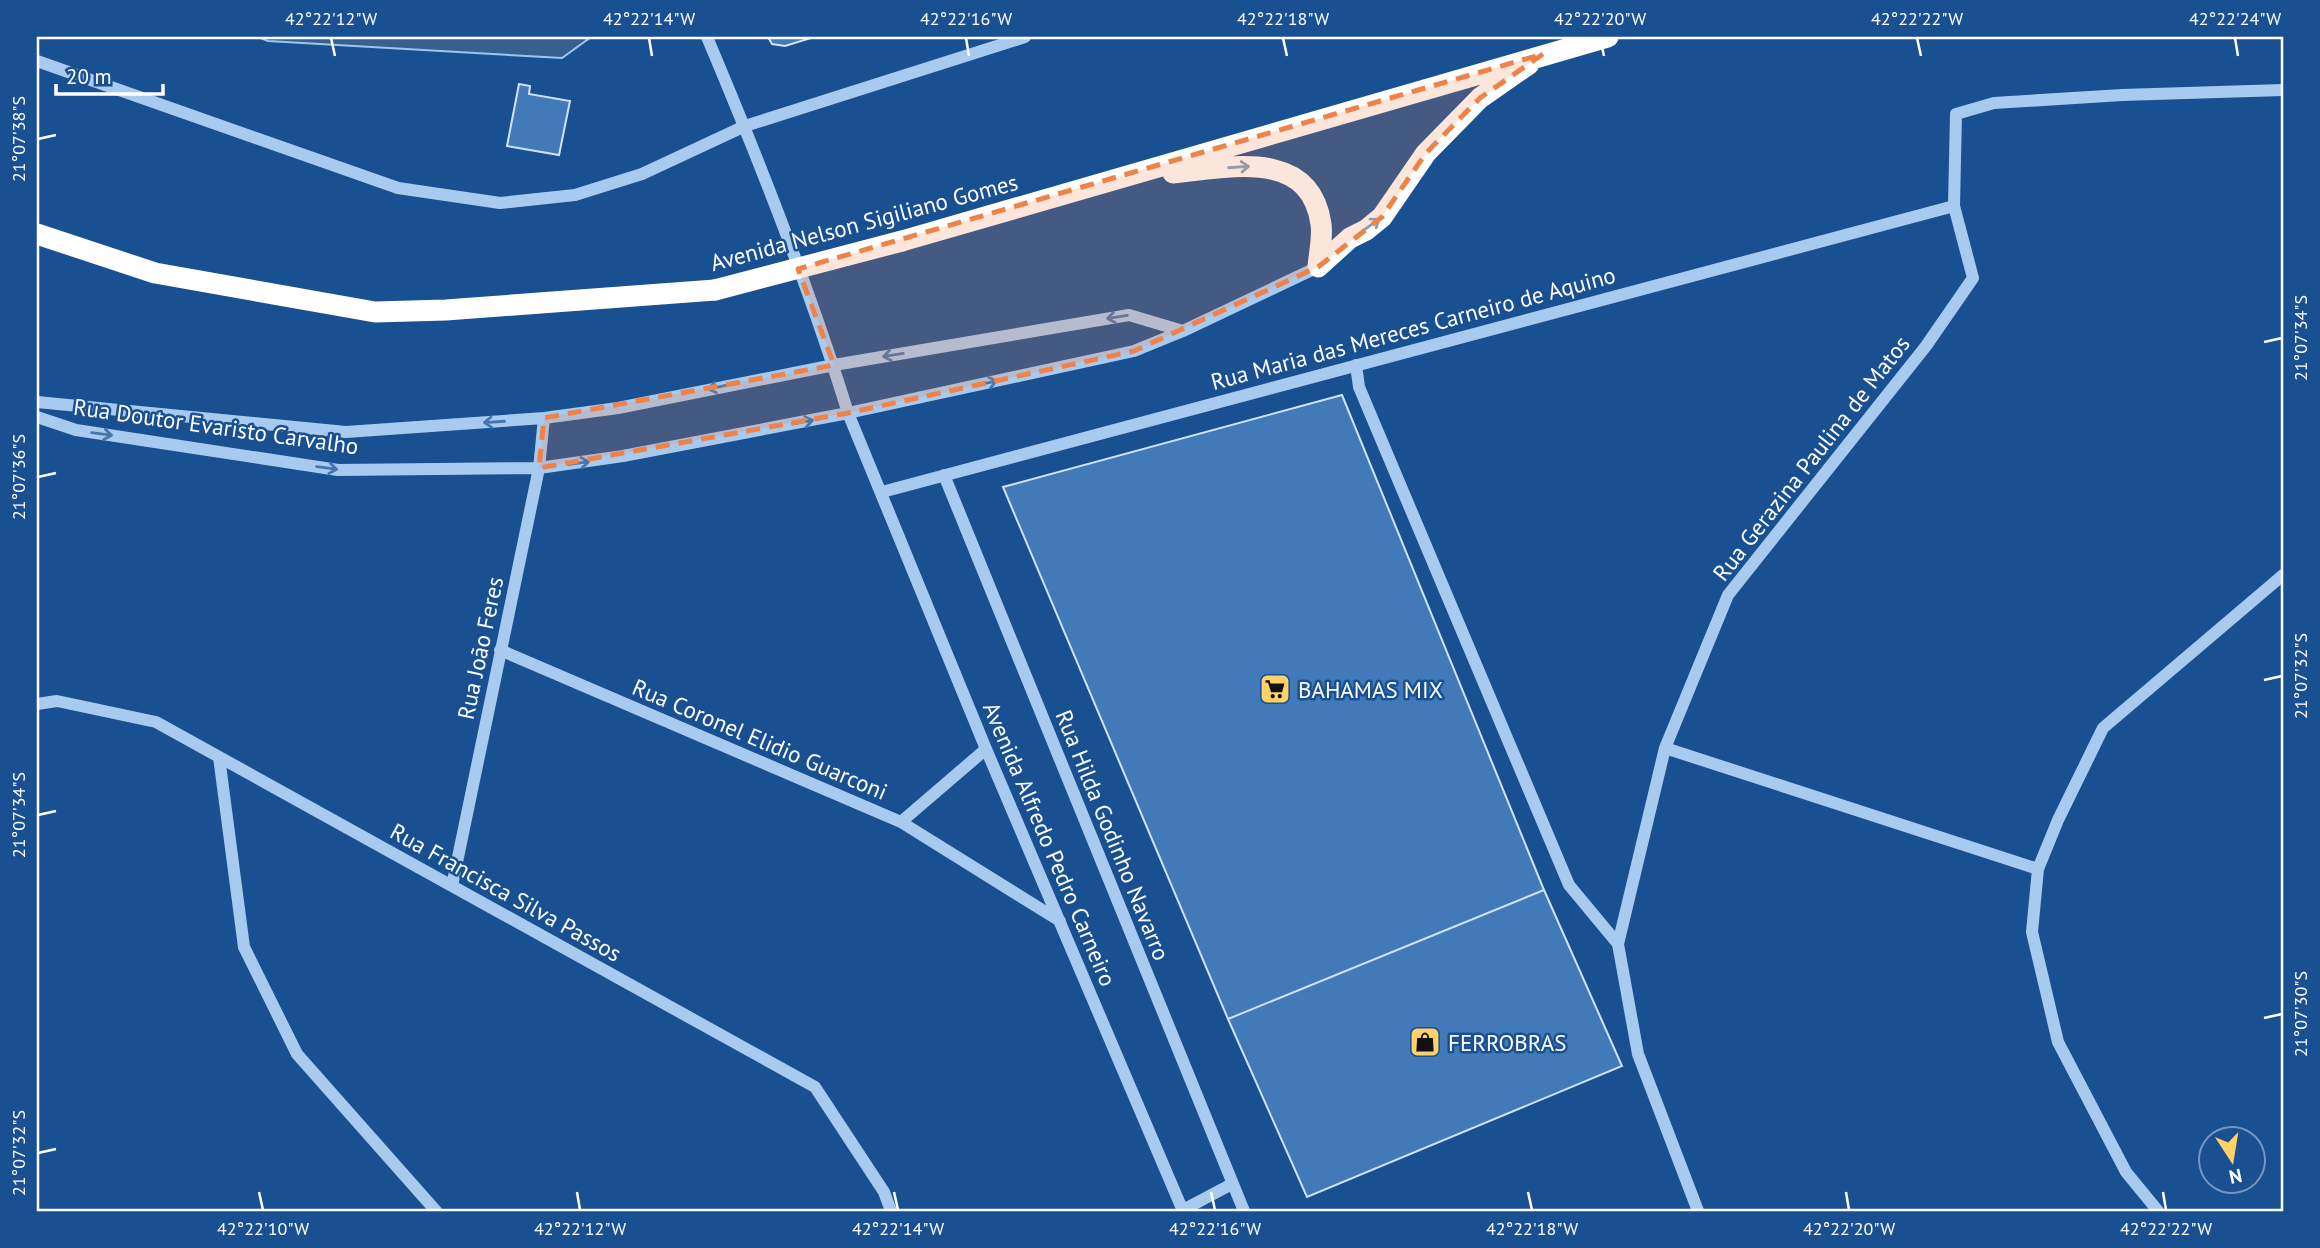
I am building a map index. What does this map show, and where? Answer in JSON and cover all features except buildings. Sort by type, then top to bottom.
[{"type":"highway","name":"Avenida Nelson Sigiliano Gomes","points":[[37,234],[155,273],[375,312],[446,310],[715,290],[902,242],[1608,37]]},
{"type":"highway","points":[[1318,267],[1350,238],[1366,230],[1382,216],[1426,153],[1480,98],[1544,54]]},
{"type":"highway","points":[[1122,179],[1246,166],[1269,167],[1291,176],[1309,191],[1317,206],[1322,226],[1318,267]]},
{"type":"street","name":"Avenida Alfredo Pedro Carneiro","points":[[707,37],[745,126],[834,365],[848,413],[986,749],[1182,1211]]},
{"type":"street","points":[[37,61],[398,188],[500,202],[575,195],[642,174],[745,126],[1025,37]]},
{"type":"street","points":[[1954,206],[1956,114],[1994,103],[2122,95],[2283,90]]},
{"type":"street","name":"Rua Maria das Mereces Carneiro de Aquino","points":[[882,492],[1954,206]]},
{"type":"street","name":"Rua Gerazina Paulina de Matos","points":[[1618,944],[1665,748],[1728,595],[1926,346],[1973,278],[1954,206]]},
{"type":"street","name":"Rua Doutor Evaristo Carvalho","points":[[37,417],[76,430],[338,470],[539,468],[624,456],[848,413],[1134,351],[1183,331],[1318,267]]},
{"type":"street","name":"Rua Doutor Evaristo Carvalho","points":[[37,402],[346,432],[544,418],[618,408],[834,365],[1129,315],[1183,331]]},
{"type":"street","points":[[1356,365],[1359,387],[1569,885],[1618,944],[1638,1054],[1698,1211]]},
{"type":"street","name":"Rua João Feres","points":[[452,886],[539,468],[544,418]]},
{"type":"street","name":"Rua Hilda Godinho Navarro","points":[[944,475],[1244,1211]]},
{"type":"street","points":[[2158,1211],[2126,1171],[2058,1042],[2032,932],[2038,869],[2058,820],[2104,728],[2283,575]]},
{"type":"street","name":"Rua Coronel Elidio Guarconi","points":[[500,650],[901,822],[986,749]]},
{"type":"street","name":"Rua Francisca Silva Passos","points":[[37,704],[57,701],[156,722],[815,1087],[884,1192],[891,1211]]},
{"type":"street","points":[[1665,748],[2038,869]]},
{"type":"street","points":[[219,757],[244,947],[297,1055],[436,1211]]},
{"type":"street","points":[[901,822],[1060,921]]},
{"type":"street","points":[[1182,1211],[1232,1184]]},
{"type":"highlighted area","points":[[1543,54],[1480,98],[1426,153],[1382,217],[1318,267],[1134,351],[848,413],[539,468],[544,418],[834,365],[798,269]]},
{"type":"water","points":[[258,37],[591,37],[562,58],[268,41]]},
{"type":"place","name":"BAHAMAS MIX","points":[[1275,689]]},
{"type":"place","name":"FERROBRAS","points":[[1425,1042]]}]
